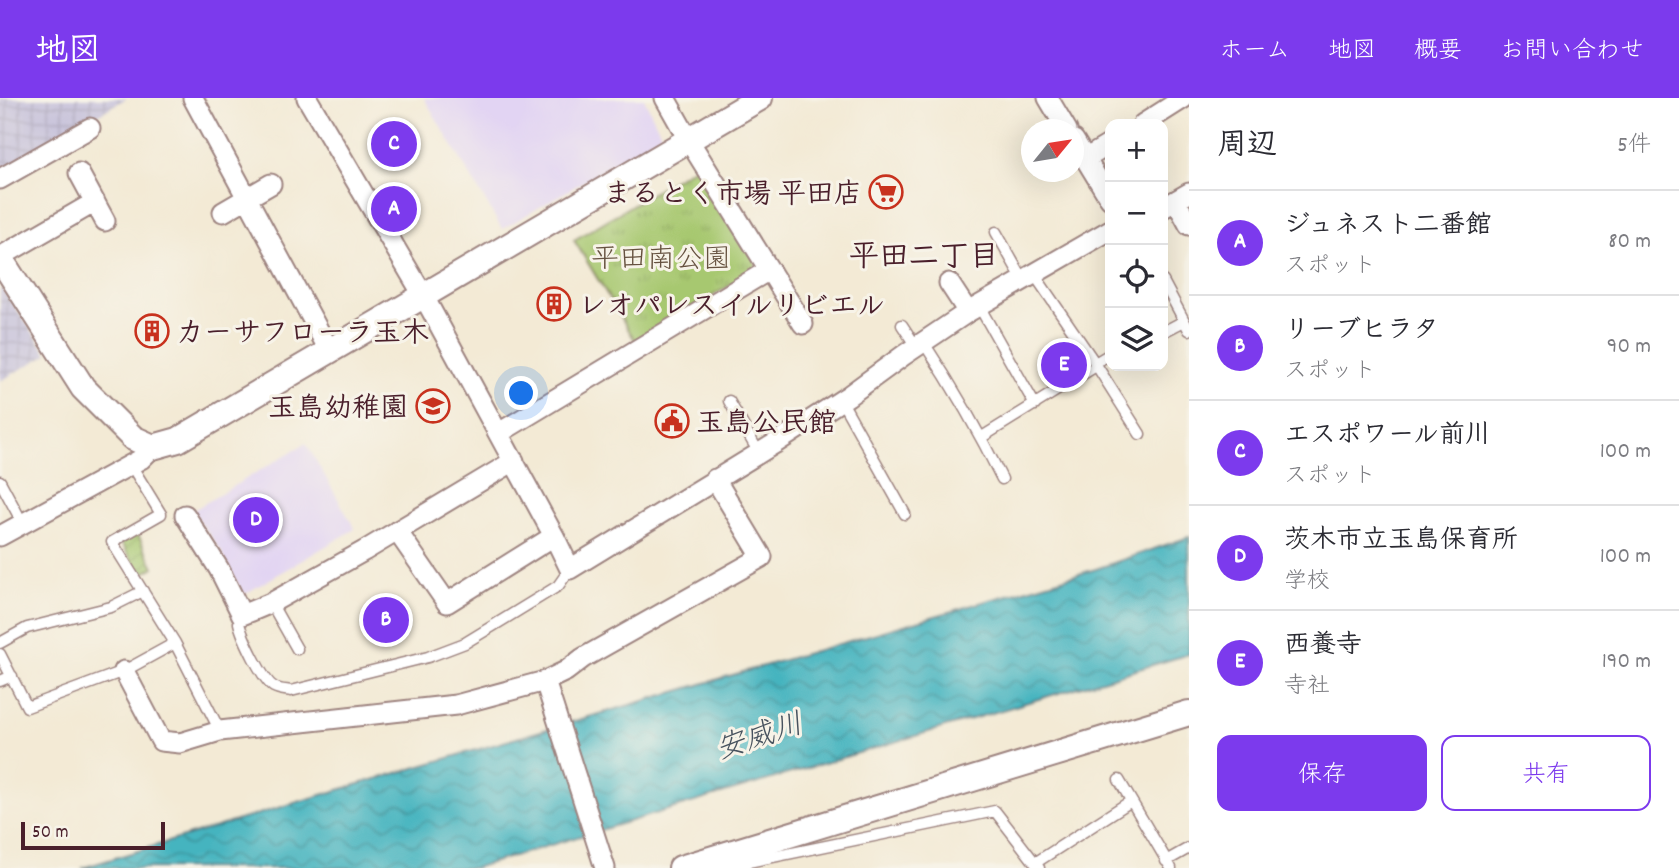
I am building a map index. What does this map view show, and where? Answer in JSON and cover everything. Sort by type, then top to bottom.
[{"type":"street","points":[[193,98],[329,351]]},
{"type":"street","points":[[307,98],[423,295],[555,536],[570,569],[759,453],[974,309],[1105,233]]},
{"type":"street","points":[[665,98],[803,324]]},
{"type":"street","points":[[1151,119],[1184,98]]},
{"type":"street","points":[[1051,99],[1061,119]]},
{"type":"street","points":[[0,537],[131,465],[153,447],[178,440],[748,101]]},
{"type":"street","points":[[0,179],[90,128]]},
{"type":"street","points":[[1105,147],[1085,159],[1105,191]]},
{"type":"street","points":[[79,173],[105,220]]},
{"type":"street","points":[[223,212],[271,184]]},
{"type":"street","points":[[1176,200],[1189,225]]},
{"type":"street","points":[[95,202],[1,260],[83,388],[134,438],[153,447]]},
{"type":"street","points":[[499,433],[769,270]]},
{"type":"street","points":[[948,283],[974,309]]},
{"type":"street","points":[[185,515],[219,569],[243,615],[271,603],[514,461]]},
{"type":"street","points":[[124,671],[161,741],[180,743],[220,730],[456,705],[547,684],[583,658],[762,557],[715,479]]},
{"type":"street","points":[[397,531],[447,603],[555,536]]},
{"type":"street","points":[[547,684],[605,868]]},
{"type":"street","points":[[681,868],[1189,713]]},
{"type":"lane","points":[[996,232],[1096,365],[1140,434]]},
{"type":"lane","points":[[1168,290],[1187,326],[1168,331]]},
{"type":"lane","points":[[974,309],[1035,405]]},
{"type":"lane","points":[[902,325],[958,395],[1002,479]]},
{"type":"lane","points":[[982,437],[1065,387],[1105,358]]},
{"type":"lane","points":[[841,400],[905,513]]},
{"type":"lane","points":[[729,401],[759,453]]},
{"type":"lane","points":[[131,465],[160,514],[113,542],[175,643],[220,730]]},
{"type":"lane","points":[[0,481],[23,524]]},
{"type":"lane","points":[[243,615],[239,623],[243,638],[268,680],[275,688],[291,691],[428,657],[465,643],[558,586],[570,569]]},
{"type":"lane","points":[[0,643],[27,628],[111,607],[143,591]]},
{"type":"lane","points":[[271,603],[297,649]]},
{"type":"lane","points":[[0,654],[27,707],[124,671],[175,643]]},
{"type":"lane","points":[[0,681],[12,676]]},
{"type":"lane","points":[[1119,780],[1168,865],[1189,848]]},
{"type":"lane","points":[[708,860],[734,865],[995,811],[1037,866],[1131,801]]},
{"type":"shaded area","points":[[0,98],[127,98],[0,171]]},
{"type":"shaded area","points":[[424,98],[644,98],[662,136],[502,229]]},
{"type":"shaded area","points":[[2,288],[48,354],[0,381],[0,290]]},
{"type":"shaded area","points":[[306,443],[355,529],[243,595],[221,551],[192,511]]},
{"type":"green space","name":"平田南公園","points":[[698,165],[756,260],[754,271],[636,342],[574,240]]},
{"type":"green space","points":[[137,533],[154,567],[140,575],[121,542]]},
{"type":"water","name":"安威川","points":[[1189,537],[1189,654],[474,868],[82,868],[301,801],[1096,569]]},
{"type":"place","name":"エスポワール前川","points":[[394,144]]},
{"type":"place","name":"まるとく市場 平田店","points":[[886,192]]},
{"type":"place","name":"ジュネスト二番館","points":[[394,209]]},
{"type":"place","name":"レオパレスイルリビエル","points":[[554,304]]},
{"type":"place","name":"カーサフローラ玉木","points":[[152,331]]},
{"type":"place","name":"西養寺","points":[[1064,365]]},
{"type":"place","name":"玉島幼稚園","points":[[433,406]]},
{"type":"place","name":"玉島公民館","points":[[672,421]]},
{"type":"place","name":"茨木市立玉島保育所","points":[[256,520]]},
{"type":"place","name":"リーブヒラタ","points":[[386,620]]},
{"type":"district","name":"平田二丁目","points":[[924,255]]}]
